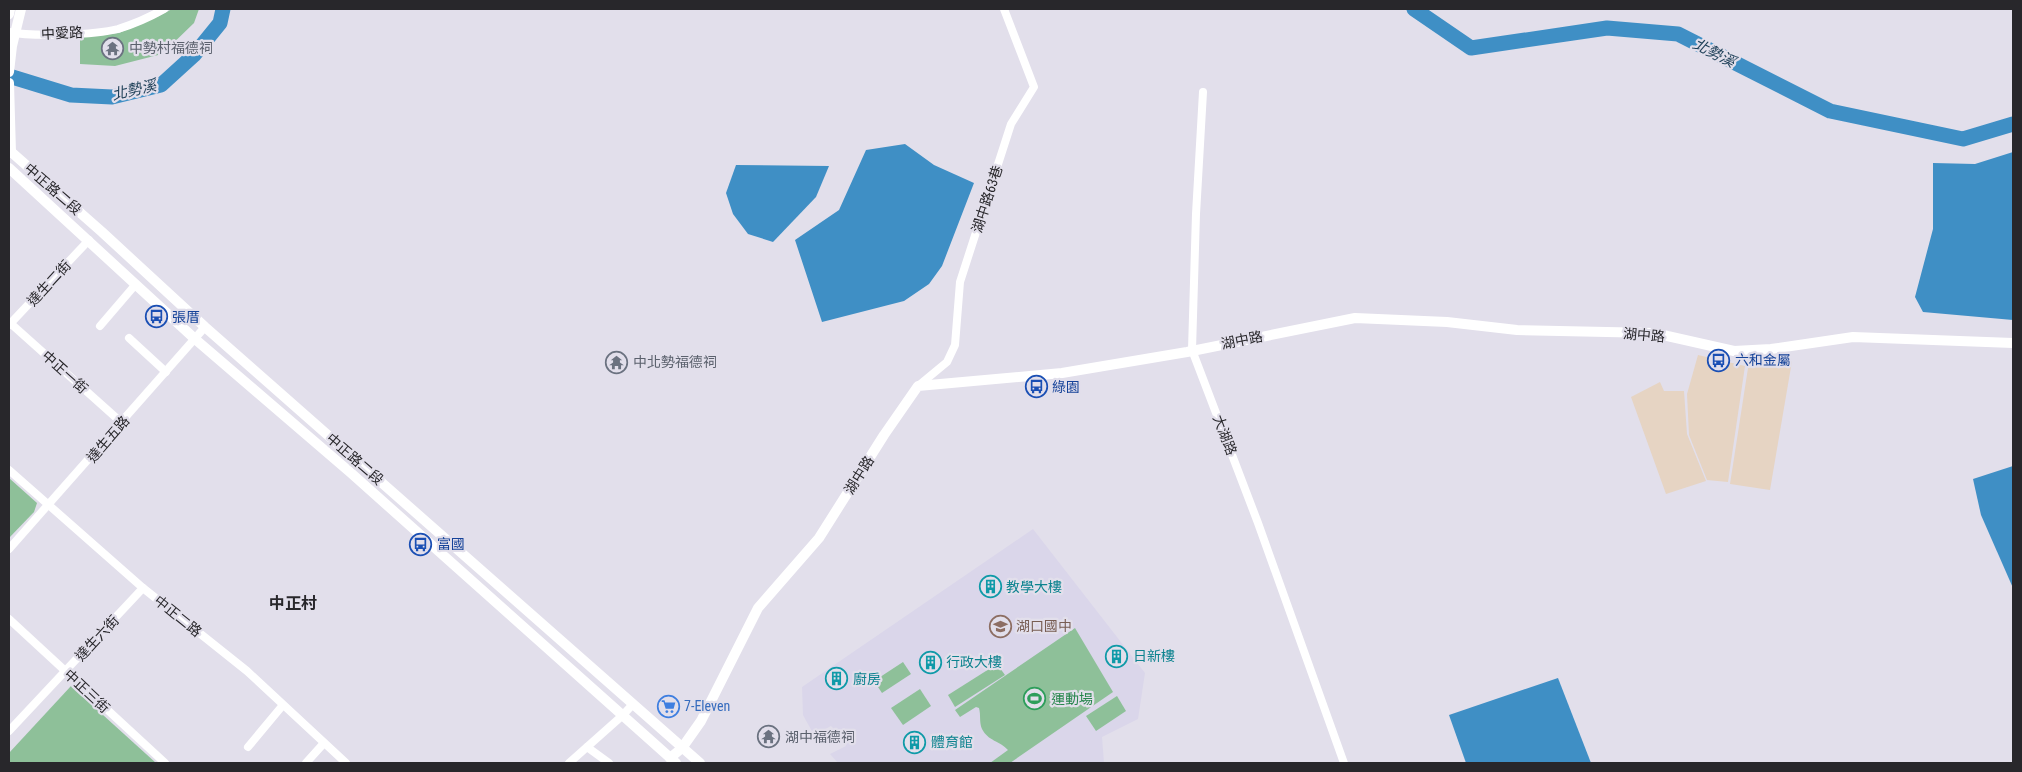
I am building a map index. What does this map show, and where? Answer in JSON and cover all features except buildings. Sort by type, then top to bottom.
[{"type":"main road","points":[[9,14],[10,9]]},
{"type":"main road","points":[[9,72],[12,32],[21,9]]},
{"type":"main road","points":[[9,83],[10,152]]},
{"type":"main road","name":"中正路二段","points":[[10,152],[102,232],[205,327],[700,763]]},
{"type":"main road","name":"中正路二段","points":[[9,168],[195,339],[358,479],[624,715],[673,761]]},
{"type":"main road","name":"湖中路","points":[[673,761],[701,721],[758,608],[819,538],[884,435],[918,386],[1062,373],[1355,318],[1447,322],[1517,330],[1654,333],[1734,350],[1771,348],[1853,337],[2013,343]]},
{"type":"street","name":"中愛路","points":[[12,32],[74,33],[117,29],[164,9]]},
{"type":"street","name":"湖中路63巷","points":[[918,386],[947,362],[955,345],[960,282],[1011,124],[1034,87],[1004,9]]},
{"type":"street","name":"大湖路","points":[[1203,92],[1196,214],[1192,350],[1258,523],[1344,763]]},
{"type":"street","name":"達生二街","points":[[9,324],[89,240]]},
{"type":"street","points":[[100,326],[136,284]]},
{"type":"street","name":"中正一街","points":[[9,324],[122,423]]},
{"type":"street","name":"達生五路","points":[[9,549],[205,327]]},
{"type":"street","points":[[130,338],[166,372]]},
{"type":"street","name":"中正二路","points":[[9,470],[143,588],[247,671],[346,763]]},
{"type":"street","name":"達生六街","points":[[9,731],[143,588]]},
{"type":"street","name":"中正三街","points":[[9,619],[165,763]]},
{"type":"street","points":[[569,763],[624,715],[633,704]]},
{"type":"street","points":[[248,747],[283,705]]},
{"type":"street","points":[[306,763],[324,743]]},
{"type":"street","points":[[587,747],[609,763]]},
{"type":"shaded area","name":"六和金屬","points":[[1698,355],[1745,366],[1728,482],[1707,480],[1689,435],[1687,394]]},
{"type":"shaded area","points":[[1792,361],[1770,490],[1730,484],[1748,368]]},
{"type":"shaded area","points":[[1660,382],[1664,391],[1684,391],[1687,434],[1706,481],[1666,494],[1631,397]]},
{"type":"shaded area","name":"湖口國中","points":[[1033,529],[1145,673],[1138,719],[1102,737],[1104,763],[838,763],[830,754],[846,746],[831,726],[814,735],[803,715],[802,687]]},
{"type":"green space","points":[[172,9],[199,9],[194,23],[162,54],[115,66],[80,64],[80,37],[119,33]]},
{"type":"green space","points":[[9,478],[37,503],[34,512],[9,538]]},
{"type":"green space","points":[[1075,628],[1113,692],[1010,763],[990,763],[1008,750],[991,739],[982,729],[979,708],[976,707],[960,717],[955,710]]},
{"type":"green space","points":[[903,662],[911,674],[882,693],[874,681]]},
{"type":"green space","points":[[997,664],[1005,675],[955,707],[948,695]]},
{"type":"green space","points":[[71,686],[156,763],[9,763],[9,753]]},
{"type":"green space","points":[[920,689],[931,706],[903,725],[891,708]]},
{"type":"green space","points":[[1117,696],[1126,711],[1096,731],[1086,716]]},
{"type":"water","points":[[905,144],[934,165],[974,183],[942,266],[929,284],[904,301],[822,322],[795,240],[839,210],[866,150]]},
{"type":"water","points":[[2013,152],[2013,320],[1923,312],[1915,297],[1933,229],[1933,163],[1975,164]]},
{"type":"water","points":[[736,165],[829,166],[816,197],[773,242],[748,234],[733,214],[726,193]]},
{"type":"water","points":[[2013,466],[2013,588],[1981,515],[1973,479]]},
{"type":"water","points":[[1558,678],[1591,763],[1466,763],[1449,715]]},
{"type":"waterway","name":"北勢溪","points":[[9,76],[71,95],[112,97],[161,85],[194,55],[220,23],[223,9]]},
{"type":"waterway","name":"北勢溪","points":[[1414,9],[1471,48],[1607,28],[1678,34],[1830,111],[1963,139],[2013,124]]},
{"type":"place","name":"中勢村福德祠","points":[[113,48]]},
{"type":"place","name":"張厝","points":[[156,317]]},
{"type":"place","name":"六和金屬","points":[[1719,360]]},
{"type":"place","name":"中北勢福德祠","points":[[617,362]]},
{"type":"place","name":"綠園","points":[[1036,387]]},
{"type":"place","name":"富國","points":[[421,544]]},
{"type":"place","name":"教學大樓","points":[[990,587]]},
{"type":"place","name":"湖口國中","points":[[1000,626]]},
{"type":"place","name":"日新樓","points":[[1117,656]]},
{"type":"place","name":"行政大樓","points":[[930,662]]},
{"type":"place","name":"廚房","points":[[837,679]]},
{"type":"place","name":"運動場","points":[[1035,699]]},
{"type":"place","name":"7-Eleven","points":[[668,706]]},
{"type":"place","name":"湖中福德祠","points":[[769,737]]},
{"type":"place","name":"體育館","points":[[915,742]]},
{"type":"district","name":"中正村","points":[[293,603]]}]
